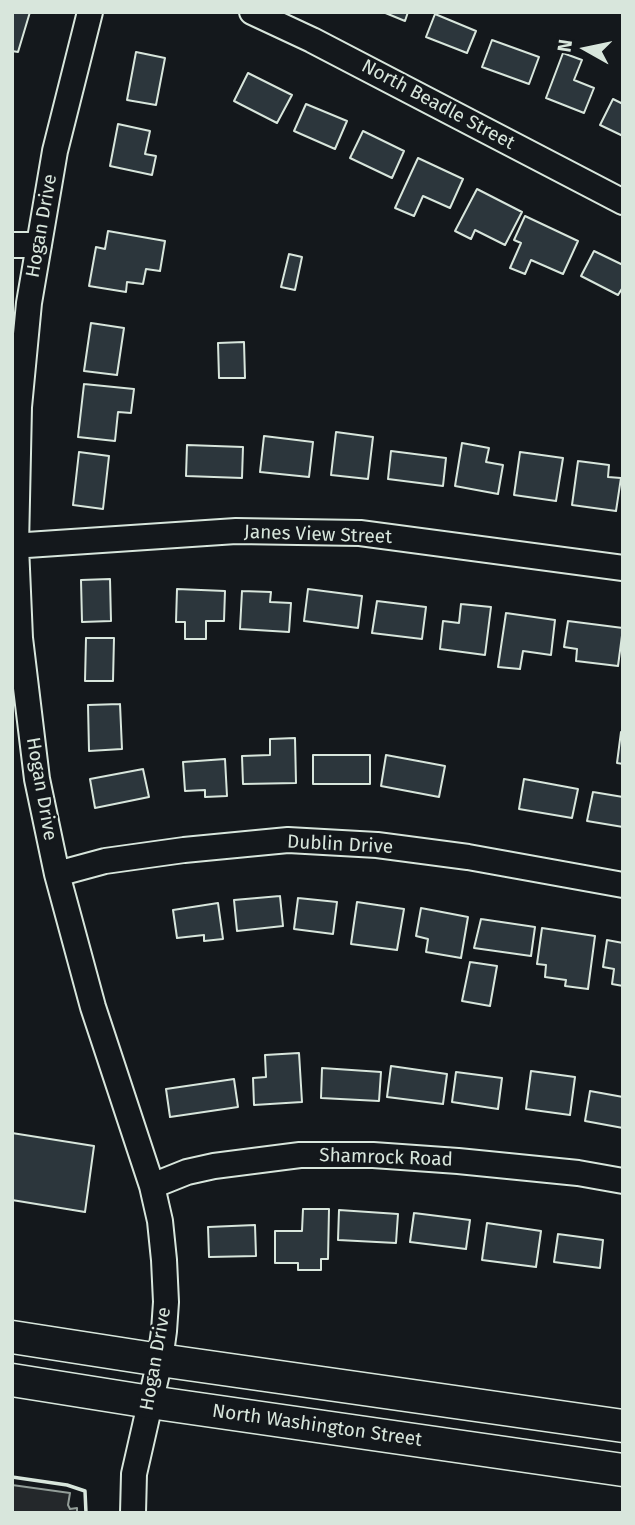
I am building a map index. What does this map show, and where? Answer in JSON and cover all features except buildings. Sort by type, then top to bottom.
[{"type":"main road","points":[[12,1337],[623,1426]]},
{"type":"main road","name":"North Washington Street","points":[[12,1380],[623,1470]]},
{"type":"street","name":"Hogan Drive","points":[[90,12],[55,151],[29,303],[19,407],[14,546],[20,638],[21,712],[57,874],[93,1007],[152,1186],[160,1222],[165,1270],[164,1331],[134,1474],[133,1513]]},
{"type":"street","name":"North Beadle Street","points":[[252,12],[312,40],[623,202]]},
{"type":"street","points":[[12,245],[39,245]]},
{"type":"street","name":"Janes View Street","points":[[14,546],[236,531],[360,533],[623,568]]},
{"type":"street","name":"Dublin Drive","points":[[57,874],[105,860],[288,840],[377,845],[468,857],[623,885]]},
{"type":"street","name":"Shamrock Road","points":[[152,1186],[187,1172],[214,1166],[300,1155],[373,1154],[578,1173],[623,1181]]},
{"type":"shaded area","points":[[12,1485],[70,1493],[68,1505],[70,1509],[77,1508],[77,1513],[12,1513]]},
{"type":"wall","points":[[12,1477],[67,1485],[85,1491],[86,1513]]}]
